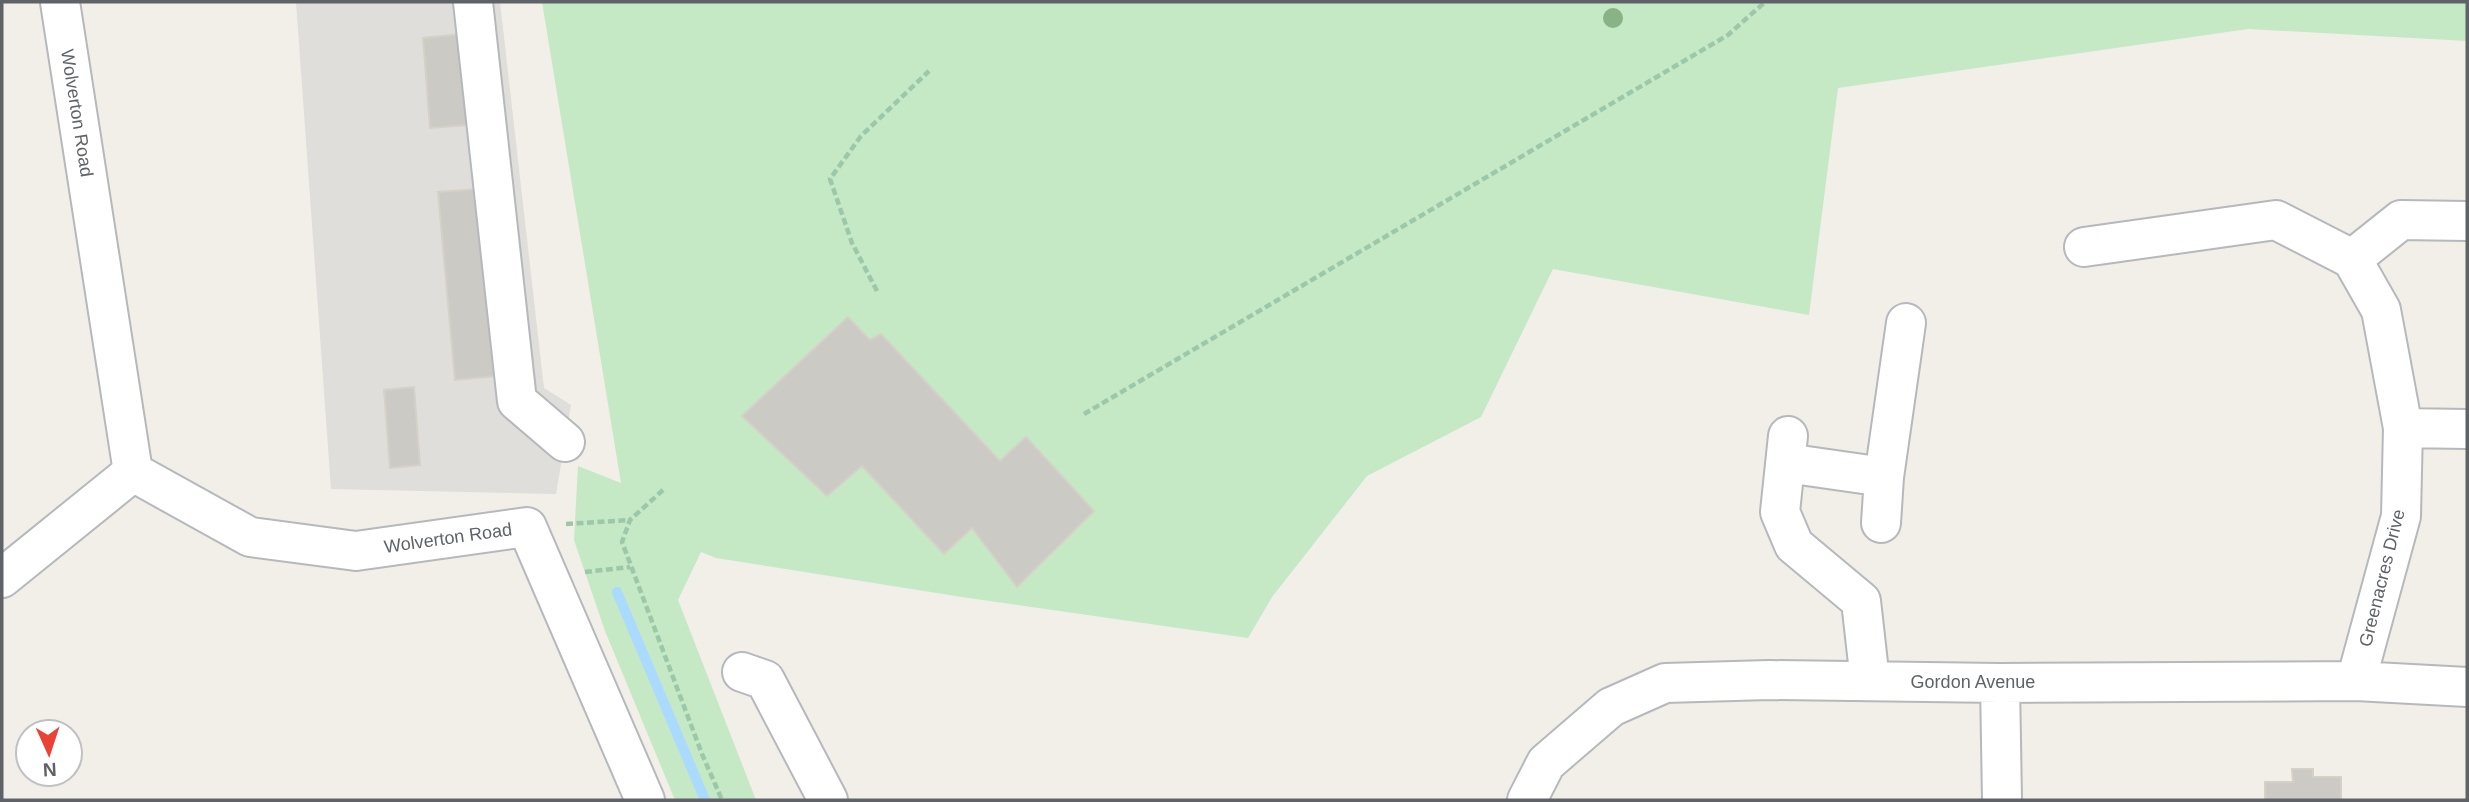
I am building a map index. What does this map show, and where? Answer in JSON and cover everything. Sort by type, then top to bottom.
[{"type":"street","name":"Wolverton Road","points":[[60,2],[133,472],[250,537],[356,551],[527,527],[645,800]]},
{"type":"street","points":[[472,2],[517,401],[565,442]]},
{"type":"street","points":[[2084,247],[2276,220],[2351,259],[2401,220],[2467,221]]},
{"type":"street","name":"Greenacres Drive","points":[[2351,259],[2381,310],[2403,428],[2401,516],[2356,681]]},
{"type":"street","points":[[1881,523],[1884,477],[1906,323]]},
{"type":"street","points":[[2403,428],[2467,429]]},
{"type":"street","points":[[1870,681],[1861,601],[1794,545],[1780,512],[1787,449],[1884,477]]},
{"type":"street","points":[[2,578],[133,472]]},
{"type":"street","points":[[742,673],[765,680],[828,800]]},
{"type":"street","name":"Gordon Avenue","points":[[1527,800],[1546,763],[1611,707],[1665,683],[1769,680],[2000,683],[2356,681],[2467,687]]},
{"type":"street","points":[[2000,683],[2002,800]]},
{"type":"path","points":[[1084,414],[1728,35],[1765,2]]},
{"type":"path","points":[[877,291],[852,243],[830,178],[862,136],[929,71]]},
{"type":"path","points":[[663,490],[630,520],[622,542],[722,800]]},
{"type":"path","points":[[527,527],[630,520]]},
{"type":"shaded area","points":[[296,2],[500,2],[544,388],[571,405],[556,494],[331,489]]},
{"type":"green space","points":[[542,2],[2467,2],[2467,41],[2248,29],[1838,88],[1809,315],[1553,269],[1481,417],[1367,476],[1272,597],[1248,638],[962,597],[716,558],[701,552],[678,600],[756,800],[675,800],[605,631],[574,540],[578,466],[621,483]]},
{"type":"building","points":[[461,34],[468,125],[430,128],[423,38]]},
{"type":"building","points":[[479,189],[496,376],[455,380],[438,192]]},
{"type":"building","points":[[848,317],[870,340],[881,334],[1000,461],[1026,437],[1094,511],[1017,587],[972,528],[944,554],[862,466],[827,496],[742,416]]},
{"type":"building","points":[[414,387],[420,465],[390,468],[384,390]]},
{"type":"building","points":[[2292,769],[2313,769],[2313,777],[2341,777],[2341,800],[2265,800],[2265,782],[2293,782]]},
{"type":"waterway","points":[[617,592],[705,800]]}]
